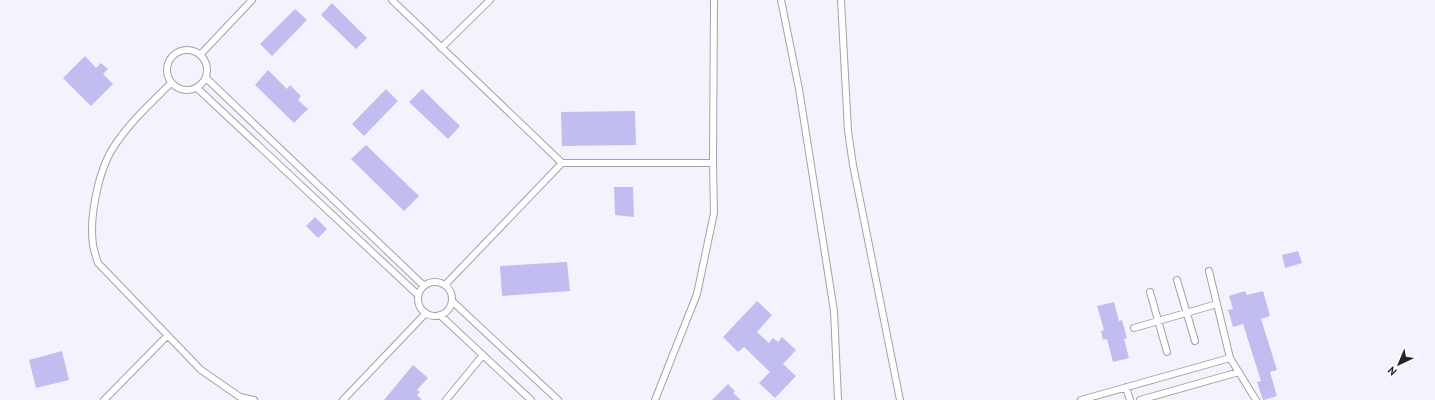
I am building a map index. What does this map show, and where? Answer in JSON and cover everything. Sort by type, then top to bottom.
[{"type":"lane","points":[[200,55],[252,0]]},
{"type":"lane","points":[[392,0],[562,163],[713,164]]},
{"type":"lane","points":[[441,48],[490,0]]},
{"type":"lane","points":[[655,400],[697,294],[714,213],[714,0]]},
{"type":"lane","points":[[781,0],[799,88],[834,312],[838,400]]},
{"type":"lane","points":[[841,0],[848,132],[900,400]]},
{"type":"lane","points":[[181,51],[194,51],[204,59],[207,65],[208,72],[206,78],[203,84],[190,91],[177,88],[168,78],[167,71],[170,58],[181,51]]},
{"type":"lane","points":[[206,78],[424,286]]},
{"type":"lane","points":[[171,83],[138,115],[116,143],[103,171],[94,203],[92,229],[93,246],[98,263],[201,370],[240,397],[254,400]]},
{"type":"lane","points":[[197,88],[418,295]]},
{"type":"lane","points":[[445,285],[562,163]]},
{"type":"lane","points":[[1209,271],[1230,358],[1256,400]]},
{"type":"lane","points":[[1177,280],[1195,341]]},
{"type":"lane","points":[[434,282],[440,282],[445,285],[451,292],[452,301],[448,310],[436,316],[426,313],[419,305],[418,295],[424,286],[434,282]]},
{"type":"lane","points":[[1150,292],[1167,352]]},
{"type":"lane","points":[[452,301],[558,400]]},
{"type":"lane","points":[[1134,328],[1217,304]]},
{"type":"lane","points":[[343,400],[426,313]]},
{"type":"lane","points":[[440,315],[531,400]]},
{"type":"lane","points":[[104,400],[167,336]]},
{"type":"lane","points":[[446,400],[483,355]]},
{"type":"lane","points":[[1081,400],[1230,358]]},
{"type":"lane","points":[[1140,400],[1239,372]]},
{"type":"lane","points":[[1126,387],[1130,400]]},
{"type":"building","points":[[332,3],[367,38],[356,49],[321,15]]},
{"type":"building","points":[[295,9],[307,20],[272,56],[260,44]]},
{"type":"building","points":[[85,56],[96,68],[101,63],[108,69],[103,74],[113,84],[91,106],[63,78]]},
{"type":"building","points":[[268,70],[287,89],[290,85],[301,96],[298,100],[308,109],[294,123],[255,85]]},
{"type":"building","points":[[386,89],[398,101],[364,136],[352,124]]},
{"type":"building","points":[[422,89],[460,126],[448,139],[409,102]]},
{"type":"building","points":[[635,111],[636,145],[562,146],[561,112]]},
{"type":"building","points":[[366,145],[419,196],[404,211],[351,159]]},
{"type":"building","points":[[614,187],[633,187],[634,217],[615,215]]},
{"type":"building","points":[[315,217],[327,229],[318,238],[306,226]]},
{"type":"building","points":[[1298,251],[1302,263],[1285,268],[1282,255]]},
{"type":"building","points":[[567,262],[570,291],[502,296],[500,266]]},
{"type":"building","points":[[1245,291],[1247,295],[1263,291],[1270,316],[1261,319],[1277,370],[1270,372],[1277,396],[1264,400],[1257,382],[1261,381],[1243,324],[1233,327],[1228,310],[1233,309],[1229,296]]},
{"type":"building","points":[[757,301],[772,315],[757,332],[769,343],[773,338],[778,342],[782,337],[796,350],[783,364],[796,376],[775,398],[759,383],[770,372],[744,347],[738,352],[723,337]]},
{"type":"building","points":[[1114,302],[1119,321],[1122,320],[1127,338],[1124,339],[1129,358],[1113,362],[1107,339],[1103,340],[1101,331],[1104,330],[1097,306]]},
{"type":"building","points":[[62,351],[69,380],[36,388],[29,360]]},
{"type":"building","points":[[413,365],[428,378],[417,390],[420,392],[417,395],[422,400],[384,400]]},
{"type":"building","points":[[728,384],[735,391],[733,393],[741,400],[712,400]]}]
